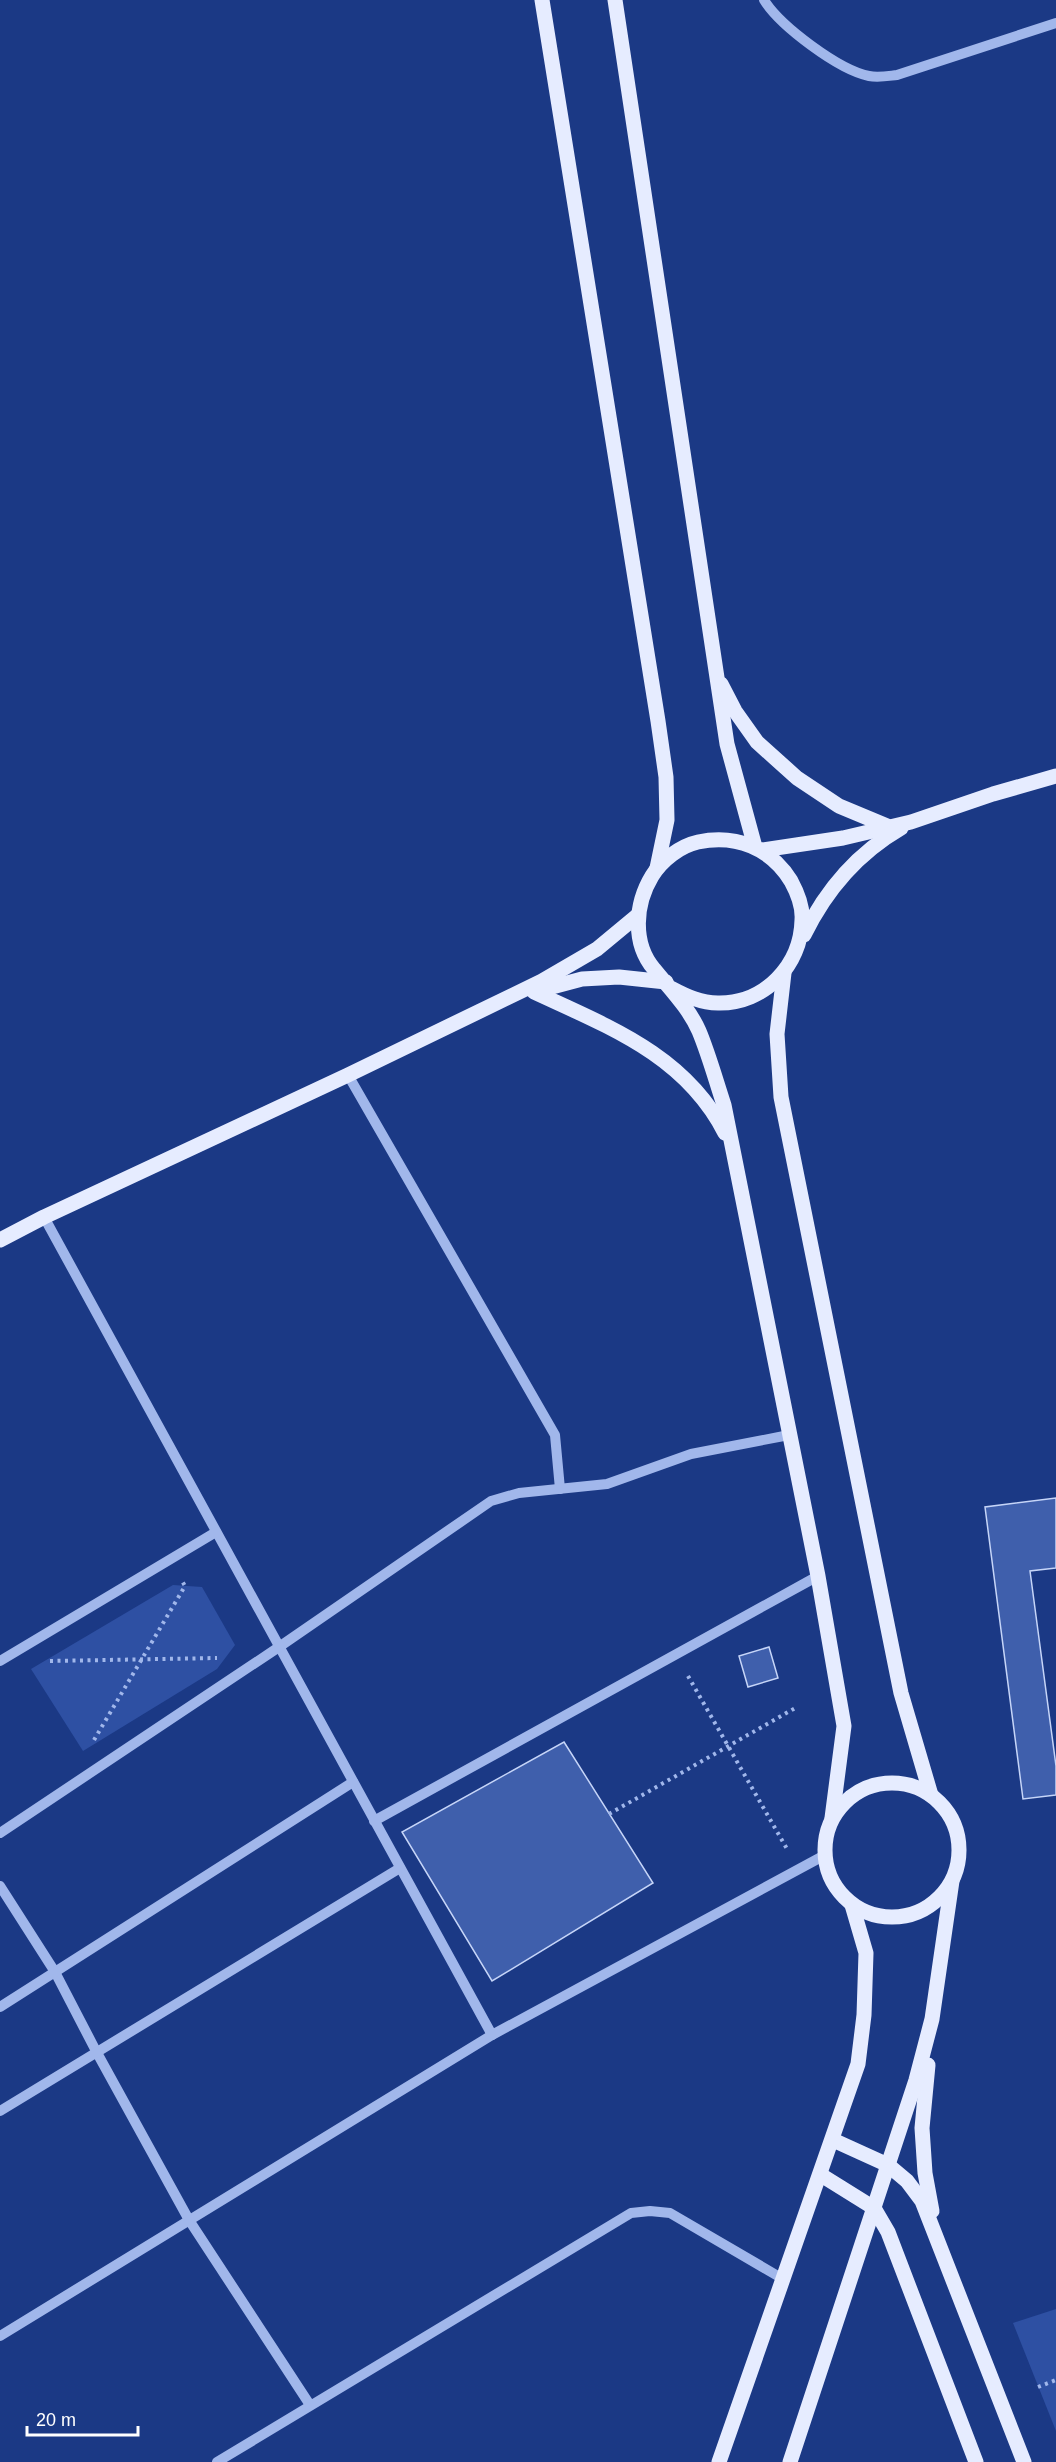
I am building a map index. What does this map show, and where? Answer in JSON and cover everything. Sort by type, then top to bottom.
[{"type":"main road","points":[[542,0],[666,777],[667,820],[657,868]]},
{"type":"main road","points":[[615,0],[727,744],[758,848]]},
{"type":"main road","points":[[716,673],[735,711],[757,742],[797,778],[839,806],[887,826]]},
{"type":"main road","points":[[758,848],[843,838],[911,822],[993,794],[1056,776]]},
{"type":"main road","points":[[911,822],[883,839],[857,860],[834,885],[814,914],[784,973],[777,1034],[781,1097],[901,1693],[931,1795]]},
{"type":"main road","points":[[798,946],[802,919],[796,891],[783,868],[758,848],[741,841],[718,839],[695,842],[674,852],[657,868],[644,890],[638,915],[641,943],[652,968],[669,985],[699,1030],[724,1105],[818,1576],[844,1726],[832,1818],[825,1836],[825,1855],[829,1874],[838,1891],[852,1905],[879,1915],[907,1915],[925,1908],[940,1897],[952,1881]]},
{"type":"main road","points":[[0,1240],[44,1217],[348,1075],[570,966],[597,949],[638,915]]},
{"type":"main road","points":[[513,993],[534,992],[582,979],[619,977],[669,985],[694,999],[718,1004],[743,1000],[766,989],[784,973]]},
{"type":"main road","points":[[534,992],[631,1037],[684,1077],[717,1118],[733,1149]]},
{"type":"main road","points":[[832,1818],[858,1791],[876,1784],[895,1782],[914,1785],[931,1795],[945,1808],[955,1825],[959,1844],[958,1863],[952,1881],[932,2019],[922,2128],[925,2173],[938,2241]]},
{"type":"main road","points":[[719,2462],[858,2064],[864,2015],[866,1953],[852,1905]]},
{"type":"main road","points":[[790,2462],[916,2080],[932,2019]]},
{"type":"main road","points":[[832,2140],[888,2165],[907,2181],[922,2201],[1024,2462]]},
{"type":"main road","points":[[821,2175],[874,2208],[888,2232],[976,2462]]},
{"type":"street","points":[[764,0],[771,13],[837,65],[872,77],[897,75],[1056,23]]},
{"type":"street","points":[[348,1075],[555,1435],[560,1489]]},
{"type":"street","points":[[44,1217],[492,2035]]},
{"type":"street","points":[[0,1833],[279,1647],[491,1501],[519,1493],[607,1484],[691,1454],[789,1435]]},
{"type":"street","points":[[1,1659],[216,1532]]},
{"type":"street","points":[[374,1821],[818,1576]]},
{"type":"street","points":[[0,2007],[353,1782]]},
{"type":"street","points":[[0,2336],[492,2035],[825,1855]]},
{"type":"street","points":[[0,2111],[400,1868]]},
{"type":"street","points":[[0,1886],[55,1972],[189,2220],[310,2405]]},
{"type":"street","points":[[217,2462],[631,2213],[650,2211],[670,2213],[783,2279]]},
{"type":"path","points":[[102,1765],[90,1746],[185,1586],[171,1559]]},
{"type":"path","points":[[33,1642],[45,1661],[226,1658],[237,1675]]},
{"type":"path","points":[[677,1654],[798,1869]]},
{"type":"path","points":[[609,1814],[797,1707]]},
{"type":"path","points":[[1038,2387],[1056,2380]]},
{"type":"shaded area","points":[[173,1585],[202,1587],[235,1645],[217,1669],[83,1751],[31,1669]]},
{"type":"shaded area","points":[[1056,2309],[1056,2431],[1013,2323]]},
{"type":"building","points":[[1056,1498],[1056,1568],[1030,1571],[1056,1766],[1056,1795],[1023,1799],[985,1507]]},
{"type":"building","points":[[769,1647],[778,1678],[748,1687],[739,1656]]},
{"type":"building","points":[[564,1742],[653,1883],[492,1981],[402,1832]]}]
